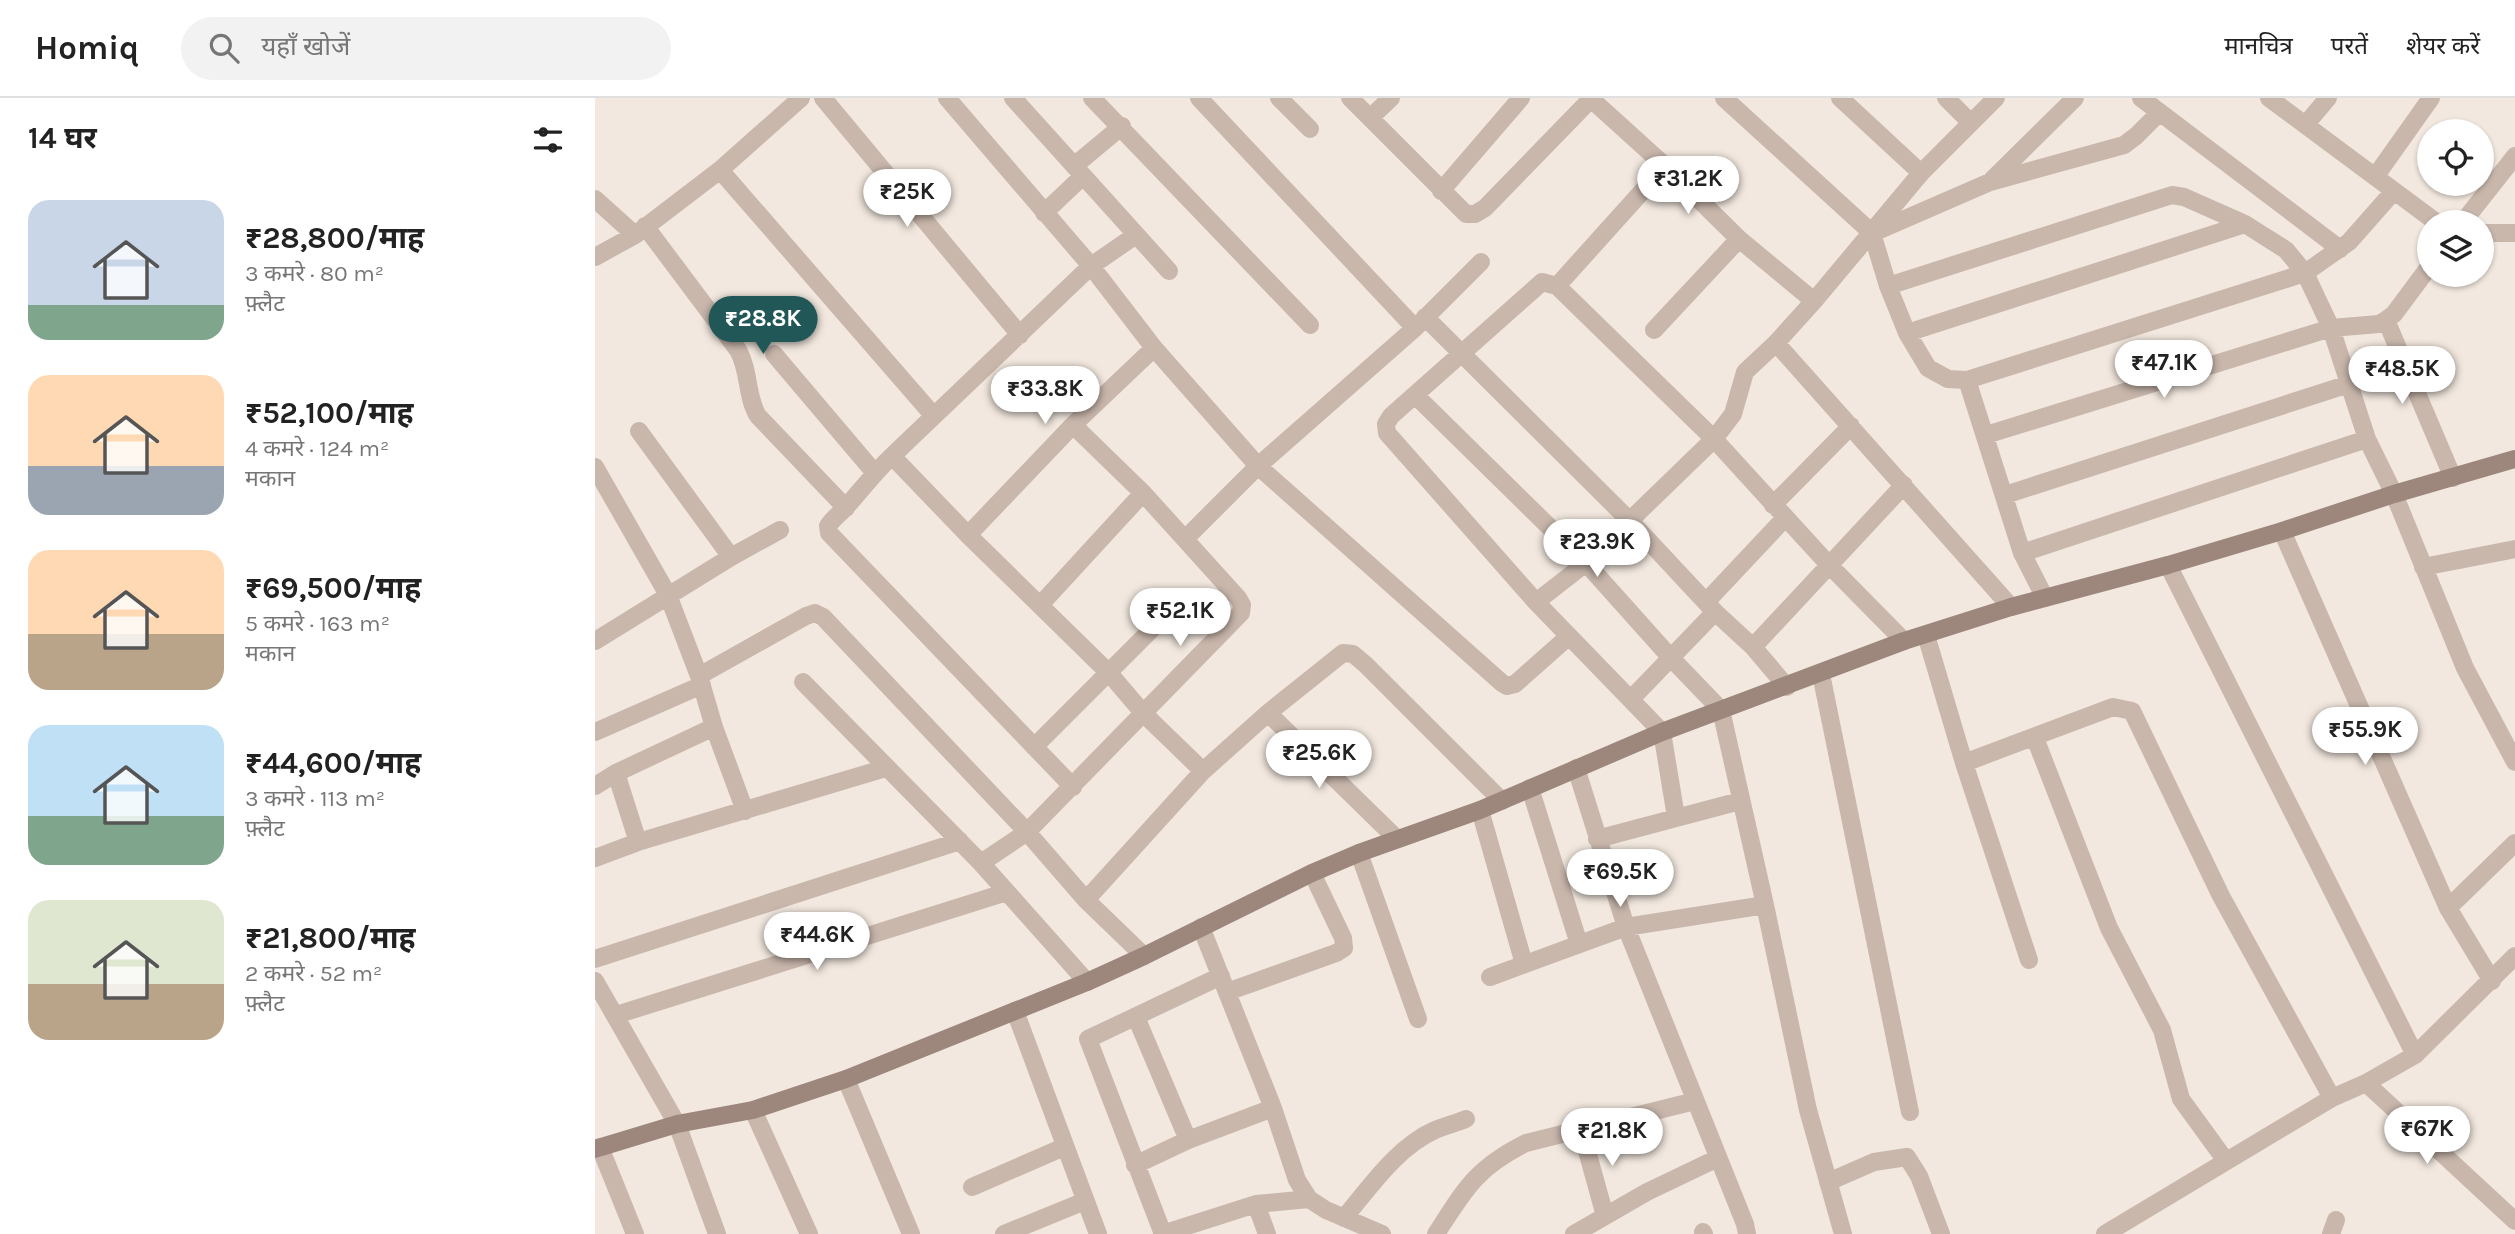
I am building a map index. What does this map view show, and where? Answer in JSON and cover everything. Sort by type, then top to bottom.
[{"type":"street","points":[[823,98],[1020,335]]},
{"type":"street","points":[[947,98],[1091,266],[1154,348],[1258,466],[1502,683],[1507,686],[1515,684],[1568,637]]},
{"type":"street","points":[[1013,98],[1169,271]]},
{"type":"street","points":[[1092,98],[1122,126],[1310,325]]},
{"type":"street","points":[[1199,98],[1420,322],[1461,353],[1630,521],[1711,607],[1753,647],[1787,687]]},
{"type":"street","points":[[1279,98],[1310,129]]},
{"type":"street","points":[[1350,98],[1466,214],[1475,214],[1485,208],[1591,98],[1739,239],[1814,301]]},
{"type":"street","points":[[1370,118],[1391,98]]},
{"type":"street","points":[[1441,191],[1521,98]]},
{"type":"street","points":[[1724,98],[1872,233],[1888,286],[1907,333],[1928,368],[1948,379],[1967,380],[2305,273],[2349,242],[2394,191]]},
{"type":"street","points":[[1840,98],[1921,173]]},
{"type":"street","points":[[1945,98],[1970,122]]},
{"type":"street","points":[[1536,602],[1586,563],[1714,439],[1733,414],[1745,372],[1814,301],[1921,173],[1996,98]]},
{"type":"street","points":[[1990,182],[2075,98]]},
{"type":"street","points":[[2141,98],[2340,249]]},
{"type":"street","points":[[2269,98],[2420,210]]},
{"type":"street","points":[[2306,124],[2328,98]]},
{"type":"street","points":[[2375,177],[2431,98]]},
{"type":"street","points":[[595,257],[640,231],[720,170],[796,99]]},
{"type":"street","points":[[1872,233],[1990,182],[2124,145],[2160,112]]},
{"type":"street","points":[[1044,213],[1122,126]]},
{"type":"street","points":[[2472,210],[2515,156]]},
{"type":"street","points":[[1557,286],[1665,166]]},
{"type":"street","points":[[720,170],[933,415]]},
{"type":"street","points":[[1888,286],[2172,195],[2184,197],[2245,224],[2286,250],[2305,273],[2331,328],[2367,439],[2394,494],[2470,680],[2515,762]]},
{"type":"street","points":[[595,199],[640,231],[738,350],[744,360],[753,407],[758,416],[846,508]]},
{"type":"street","points":[[1907,333],[2245,224]]},
{"type":"street","points":[[2494,233],[2515,233]]},
{"type":"street","points":[[1073,787],[834,539],[828,526],[874,472],[933,415],[1091,266],[1136,234]]},
{"type":"street","points":[[1654,330],[1739,239]]},
{"type":"street","points":[[1185,539],[1258,466],[1420,322],[1481,262]]},
{"type":"street","points":[[1677,817],[1662,732],[1568,637],[1387,433],[1386,424],[1391,416],[1542,282],[1557,286],[1714,439],[1830,566],[1904,641]]},
{"type":"street","points":[[1986,435],[2331,328],[2379,324],[2394,314],[2417,283]]},
{"type":"street","points":[[2386,320],[2453,478]]},
{"type":"street","points":[[1776,343],[2011,607]]},
{"type":"street","points":[[968,535],[1073,425],[1154,348]]},
{"type":"street","points":[[774,354],[874,472]]},
{"type":"street","points":[[1967,380],[2022,552],[2045,598]]},
{"type":"street","points":[[2005,495],[2349,384]]},
{"type":"street","points":[[1415,396],[1586,563],[1671,659],[1721,710],[1808,1110],[1843,1234]]},
{"type":"street","points":[[981,863],[1027,832],[1241,613],[1242,605],[1238,598],[1143,493],[1073,425]]},
{"type":"street","points":[[1631,699],[1671,659],[1779,511],[1851,426]]},
{"type":"street","points":[[639,431],[731,557]]},
{"type":"street","points":[[2022,552],[2367,439]]},
{"type":"street","points":[[892,456],[1203,771]]},
{"type":"street","points":[[635,1234],[598,1148],[677,1124],[753,1110],[846,1079],[1087,982],[1311,873],[1359,853],[1480,810],[1662,732],[1904,641],[2011,607],[2168,565],[2515,459]]},
{"type":"street","points":[[595,467],[668,595],[745,811]]},
{"type":"street","points":[[1753,647],[1904,485]]},
{"type":"street","points":[[1041,604],[1143,493]]},
{"type":"street","points":[[595,641],[780,530]]},
{"type":"street","points":[[2282,531],[2448,908],[2491,981]]},
{"type":"street","points":[[2423,567],[2515,550]]},
{"type":"street","points":[[2168,565],[2415,1055]]},
{"type":"street","points":[[595,732],[700,680],[815,613],[823,617],[1027,832],[1086,900],[1145,956]]},
{"type":"street","points":[[1034,747],[1168,613]]},
{"type":"street","points":[[1926,635],[1964,763],[2029,960]]},
{"type":"street","points":[[1086,900],[1203,771],[1268,713],[1343,653],[1353,654],[1502,801]]},
{"type":"street","points":[[1821,674],[1910,1112]]},
{"type":"street","points":[[803,682],[981,863],[1087,982]]},
{"type":"street","points":[[1964,763],[2113,707],[2132,711],[2221,896],[2332,1098]]},
{"type":"street","points":[[1268,713],[1397,839]]},
{"type":"street","points":[[595,786],[616,773],[714,727]]},
{"type":"street","points":[[2035,738],[2109,928],[2162,1031],[2181,1099],[2226,1161]]},
{"type":"street","points":[[595,858],[638,842],[886,768]]},
{"type":"street","points":[[1576,768],[1626,927],[1747,1234]]},
{"type":"street","points":[[616,773],[638,842]]},
{"type":"street","points":[[1530,788],[1579,944]]},
{"type":"street","points":[[1597,839],[1740,801]]},
{"type":"street","points":[[1480,810],[1524,964]]},
{"type":"street","points":[[595,959],[960,841]]},
{"type":"street","points":[[2448,908],[2515,843]]},
{"type":"street","points":[[1359,853],[1418,1019]]},
{"type":"street","points":[[1309,1199],[1256,1204],[1163,1234],[1088,1040],[1136,1017],[1224,984],[1336,953],[1344,948],[1343,938],[1311,873]]},
{"type":"street","points":[[616,1015],[1007,892]]},
{"type":"street","points":[[1490,977],[1626,927],[1765,905]]},
{"type":"street","points":[[1201,927],[1273,1108],[1297,1180],[1309,1199],[1382,1234]]},
{"type":"street","points":[[2105,1234],[2332,1098],[2366,1083],[2415,1055],[2514,959]]},
{"type":"street","points":[[595,981],[677,1124],[717,1234]]},
{"type":"street","points":[[1014,1011],[1098,1234]]},
{"type":"street","points":[[1136,1017],[1188,1140]]},
{"type":"street","points":[[846,1079],[911,1234]]},
{"type":"street","points":[[2366,1083],[2515,1221]]},
{"type":"street","points":[[1436,1234],[1469,1184],[1507,1153],[1526,1143],[1695,1101]]},
{"type":"street","points":[[1135,1165],[1188,1140],[1273,1108]]},
{"type":"street","points":[[753,1110],[809,1234]]},
{"type":"street","points":[[1344,1218],[1380,1175],[1414,1143],[1433,1131],[1466,1119]]},
{"type":"street","points":[[1581,1129],[1605,1216]]},
{"type":"street","points":[[971,1187],[1064,1147]]},
{"type":"street","points":[[1828,1182],[1874,1162],[1907,1157],[1919,1176],[1941,1234]]},
{"type":"street","points":[[1574,1234],[1647,1192],[1719,1158]]},
{"type":"street","points":[[1004,1234],[1085,1202]]},
{"type":"street","points":[[1256,1204],[1267,1234]]}]
